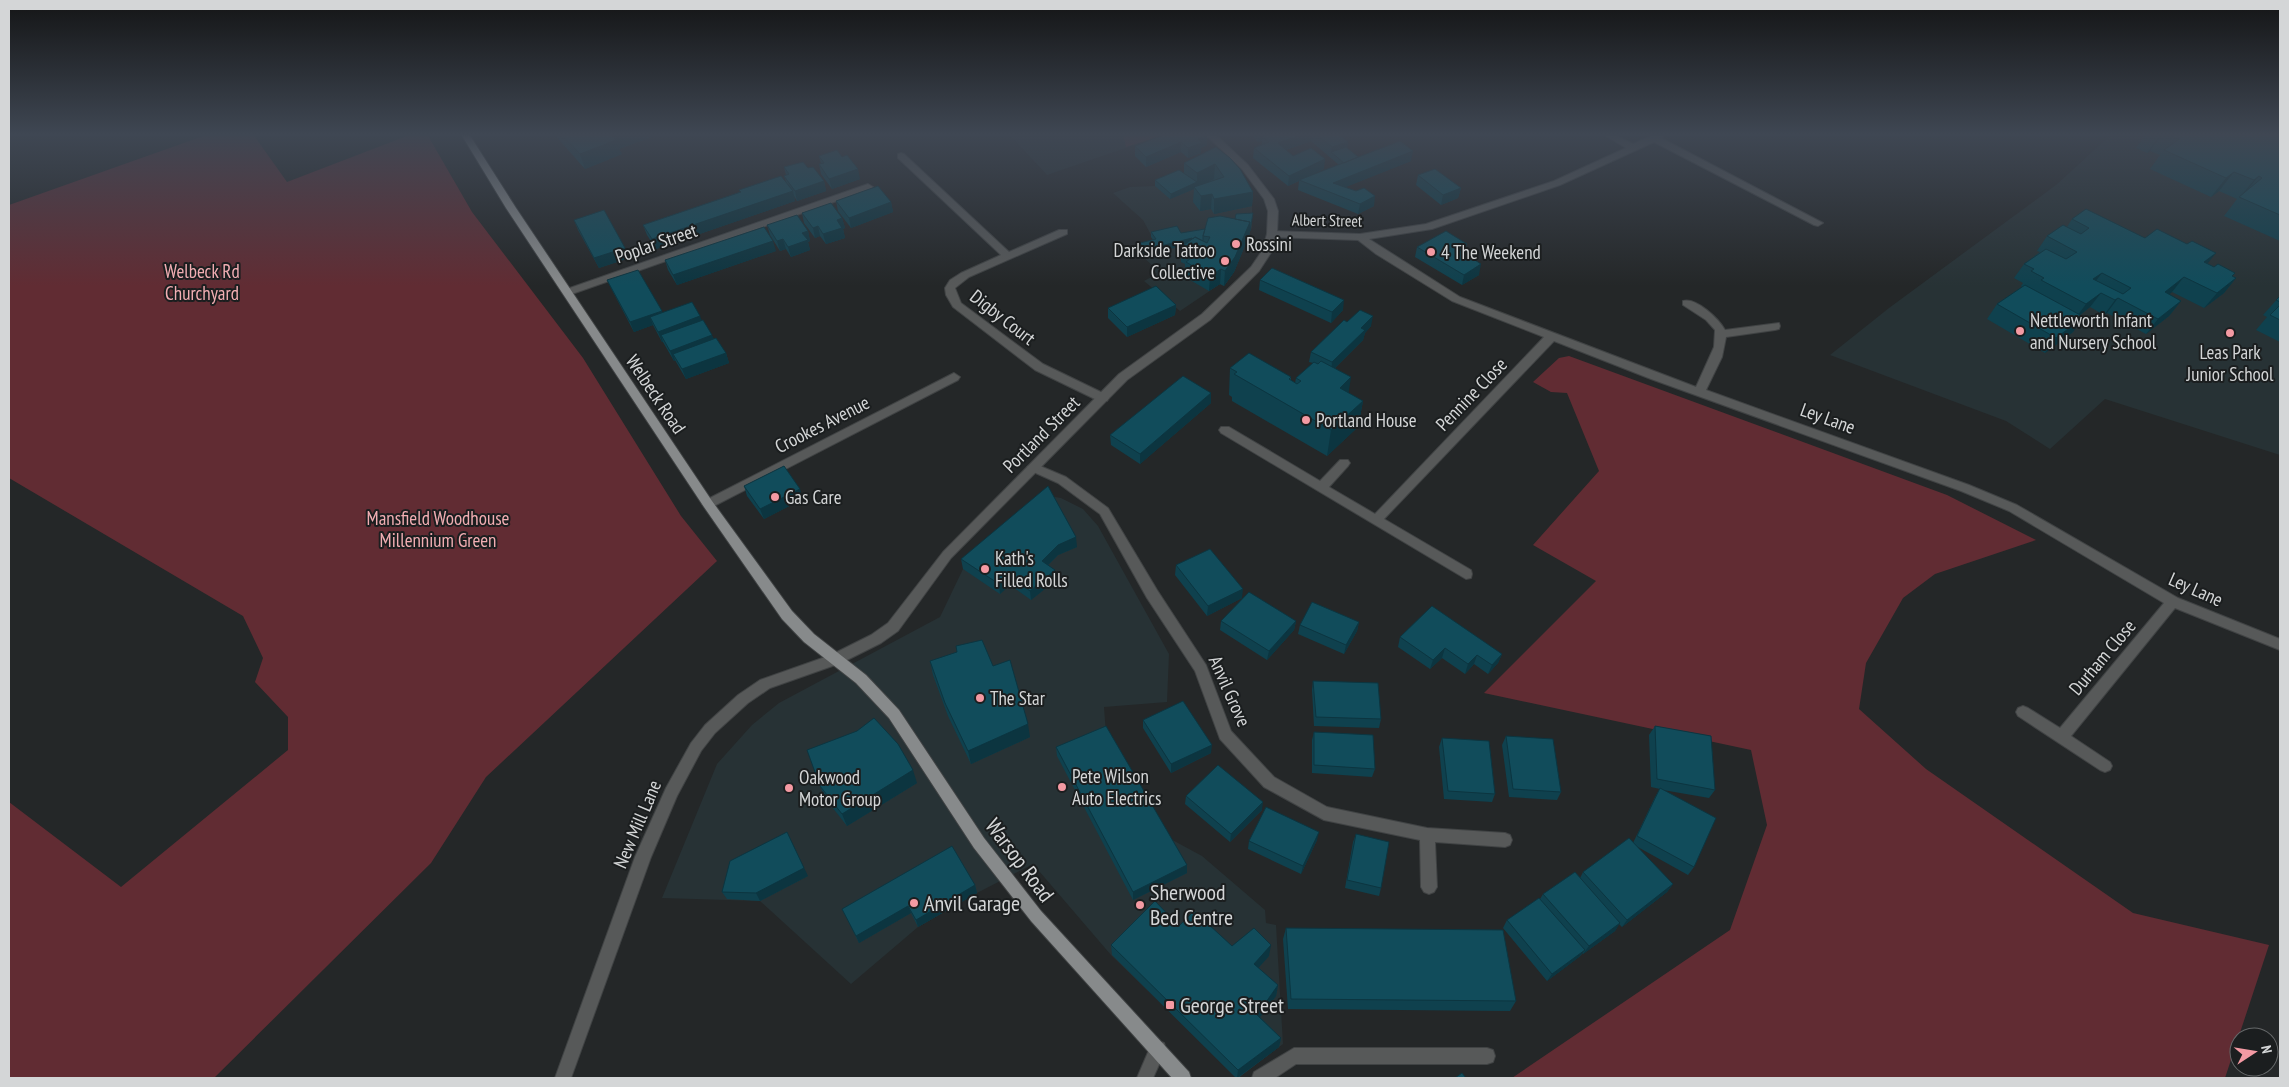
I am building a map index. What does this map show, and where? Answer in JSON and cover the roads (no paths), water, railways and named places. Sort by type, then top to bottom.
[{"type":"main road","name":"Welbeck Road","points":[[497,185],[708,504],[787,615],[809,638],[836,659]]},
{"type":"main road","name":"Warsop Road","points":[[836,659],[861,679],[894,714],[940,781],[979,843],[1036,916],[1183,1078]]},
{"type":"street","points":[[932,185],[1008,256]]},
{"type":"street","points":[[1258,185],[1270,199],[1273,211],[1272,234]]},
{"type":"street","name":"Albert Street","points":[[1272,234],[1360,237],[1428,227],[1551,185]]},
{"type":"street","points":[[1748,185],[1818,223]]},
{"type":"street","name":"Poplar Street","points":[[568,292],[868,187]]},
{"type":"street","name":"Digby Court","points":[[1063,232],[954,282],[950,288],[951,296],[957,305],[1039,367],[1103,398]]},
{"type":"street","name":"Portland Street","points":[[836,659],[876,639],[893,627],[947,555],[1122,377],[1218,306],[1255,269],[1267,251],[1272,234]]},
{"type":"street","name":"Ley Lane","points":[[1360,237],[1380,252],[1456,299],[1551,337],[1965,488],[2013,508],[2173,602],[2280,644]]},
{"type":"street","points":[[1687,303],[1716,323],[1722,334],[1720,349],[1699,392]]},
{"type":"street","points":[[1722,334],[1775,326]]},
{"type":"street","name":"Pennine Close","points":[[1376,520],[1551,337]]},
{"type":"street","name":"Crookes Avenue","points":[[708,504],[954,377]]},
{"type":"street","points":[[1226,430],[1466,574]]},
{"type":"street","points":[[1322,488],[1344,463]]},
{"type":"street","name":"Anvil Grove","points":[[1033,467],[1062,480],[1104,511],[1152,594],[1201,669],[1225,735],[1269,782],[1324,813],[1427,835],[1505,840]]},
{"type":"street","name":"Durham Close","points":[[2061,737],[2173,602]]},
{"type":"street","name":"New Mill Lane","points":[[563,1078],[643,857],[670,793],[696,747],[710,729],[752,692],[772,681],[836,659]]},
{"type":"street","points":[[2023,712],[2105,766]]},
{"type":"street","points":[[1427,835],[1429,887]]},
{"type":"street","points":[[1144,1078],[1158,1049]]},
{"type":"street","points":[[1260,1078],[1294,1056],[1487,1056]]},
{"type":"place","name":"Rossini","points":[[1236,244]]},
{"type":"place","name":"4 The Weekend","points":[[1431,252]]},
{"type":"place","name":"Darkside Tattoo Collective","points":[[1225,261]]},
{"type":"place","name":"Nettleworth Infant and Nursery School","points":[[2020,331]]},
{"type":"place","name":"Leas Park Junior School","points":[[2230,333]]},
{"type":"place","name":"Portland House","points":[[1306,420]]},
{"type":"place","name":"Gas Care","points":[[775,497]]},
{"type":"place","name":"Kath's Filled Rolls","points":[[985,569]]},
{"type":"place","name":"The Star","points":[[980,698]]},
{"type":"place","name":"Pete Wilson Auto Electrics","points":[[1062,787]]},
{"type":"place","name":"Oakwood Motor Group","points":[[789,788]]},
{"type":"place","name":"Anvil Garage","points":[[914,903]]},
{"type":"place","name":"Sherwood Bed Centre","points":[[1140,905]]},
{"type":"place","name":"George Street","points":[[1170,1005]]},
{"type":"park label","name":"Welbeck Rd Churchyard","points":[[202,282]]},
{"type":"park label","name":"Mansfield Woodhouse Millennium Green","points":[[438,529]]}]
